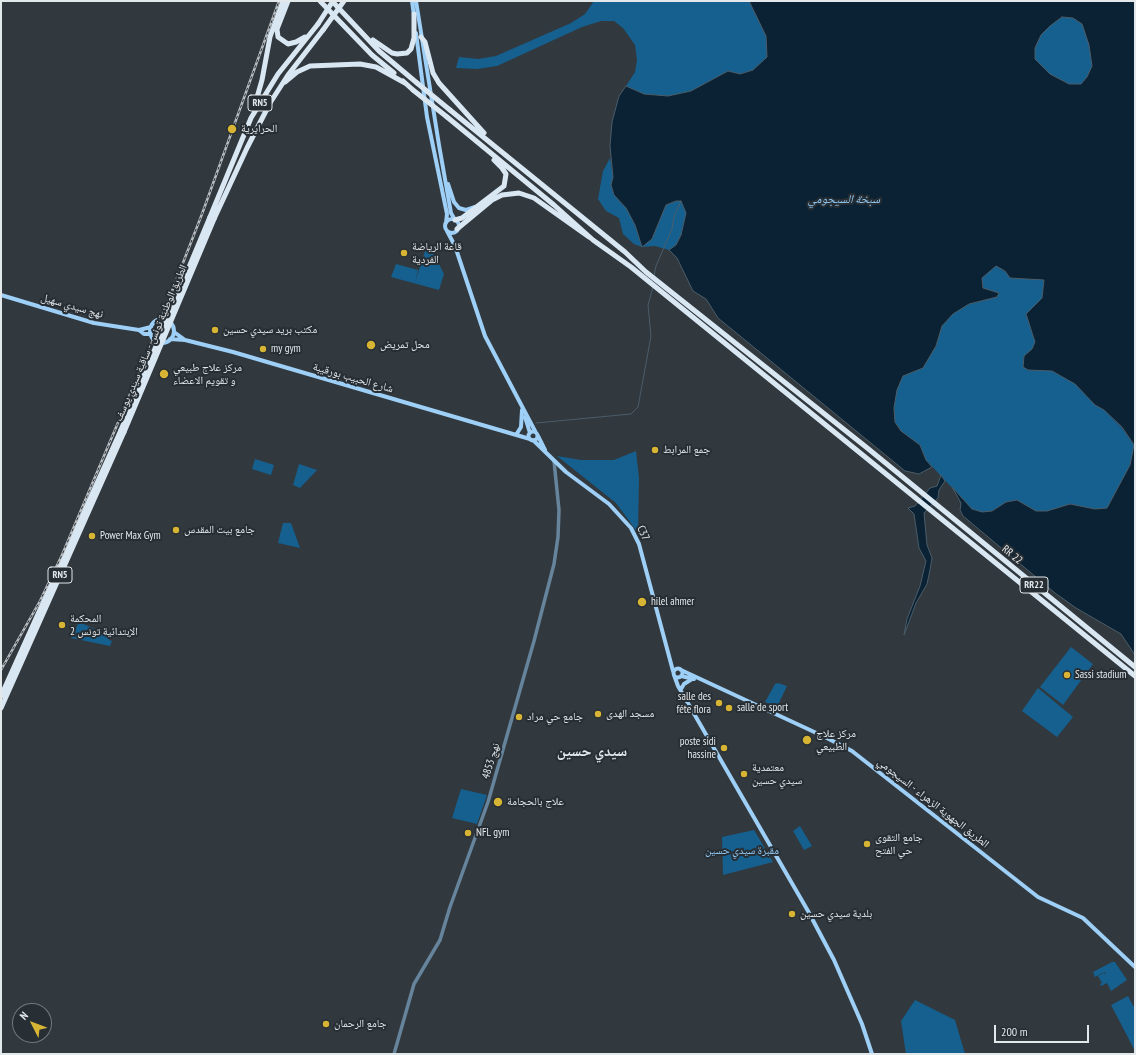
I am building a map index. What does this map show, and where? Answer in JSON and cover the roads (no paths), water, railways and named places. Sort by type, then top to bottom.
[{"type":"highway","points":[[251,118],[261,84],[270,37],[283,1]]},
{"type":"highway","points":[[288,1],[277,29],[278,37],[284,43],[292,44],[310,34]]},
{"type":"highway","points":[[315,1],[326,7]]},
{"type":"highway","points":[[320,1],[372,55],[554,205],[593,240]]},
{"type":"highway","points":[[332,1],[379,51],[496,146]]},
{"type":"highway","name":"الطريق الوطنية تونس - ساقية سيدي يوسف","points":[[1,708],[123,431],[212,218],[251,118],[278,74],[318,24],[332,1]]},
{"type":"highway","name":"الطريق الوطنية تونس - ساقية سيدي يوسف","points":[[212,218],[252,137],[279,88],[344,1]]},
{"type":"highway","points":[[356,27],[382,48],[392,53],[402,54],[411,49],[413,44],[414,14]]},
{"type":"highway","points":[[421,37],[426,46],[433,73],[439,82],[496,146]]},
{"type":"highway","points":[[279,88],[301,69],[319,64],[368,65],[380,69],[405,83]]},
{"type":"highway","points":[[455,220],[462,218],[501,189],[506,178],[502,168],[479,143]]},
{"type":"highway","name":"RR 22","points":[[496,146],[625,252],[652,277],[704,316],[1135,667]]},
{"type":"highway","points":[[457,230],[492,200],[502,195],[519,193],[534,198],[593,240],[649,283],[1135,676]]},
{"type":"highway","name":"الطريق الوطنية تونس - ساقية سيدي يوسف","points":[[1,696],[123,431]]},
{"type":"main road","points":[[412,1],[427,117],[447,214],[447,231],[455,246],[479,322],[494,357],[521,408],[536,431],[546,452]]},
{"type":"main road","points":[[416,1],[444,175],[452,214],[458,223],[455,246]]},
{"type":"main road","points":[[444,175],[456,206],[464,210],[477,206]]},
{"type":"main road","points":[[446,223],[449,220],[455,220]]},
{"type":"main road","points":[[447,231],[453,232],[457,230]]},
{"type":"main road","name":"نهج سيدي سهيل","points":[[1,295],[84,321],[139,330],[151,327]]},
{"type":"main road","points":[[165,319],[171,324],[174,332],[170,339],[164,342],[158,342],[151,334],[151,327],[156,320],[165,319]]},
{"type":"main road","name":"نهج سيدي سهيل","points":[[139,330],[144,334],[151,334]]},
{"type":"main road","name":"شارع الحبيب بورقيبة","points":[[174,332],[185,340]]},
{"type":"main road","name":"شارع الحبيب بورقيبة","points":[[170,339],[185,340],[232,352],[532,440]]},
{"type":"main road","points":[[521,408],[532,440],[546,452]]},
{"type":"main road","points":[[516,435],[521,427],[521,408]]},
{"type":"main road","points":[[516,435],[536,431]]},
{"type":"main road","points":[[532,440],[536,439],[538,436]]},
{"type":"main road","name":"C37","points":[[546,452],[554,461],[623,516],[634,533],[640,549],[668,656],[681,690],[808,911],[834,960],[862,1024],[872,1054]]},
{"type":"main road","points":[[668,656],[680,669],[700,680]]},
{"type":"main road","points":[[680,669],[674,673],[680,676],[700,680]]},
{"type":"main road","points":[[680,669],[681,690]]},
{"type":"main road","points":[[681,690],[687,682],[692,679]]},
{"type":"main road","name":"الطريق الجهوية الزهراء - السيجومي","points":[[700,680],[825,737],[852,751],[1033,894],[1083,918],[1135,967]]},
{"type":"street","name":"نهج 4853","points":[[394,1054],[414,984],[440,940],[450,907],[488,802],[532,647],[554,564],[558,537],[559,510],[554,461]]},
{"type":"water","name":"سبخة السيجومي","points":[[749,1],[1135,1],[1135,655],[1121,634],[1076,608],[1055,593],[963,516],[960,510],[961,503],[952,487],[972,509],[982,512],[992,511],[1006,502],[1017,500],[1036,511],[1047,511],[1070,504],[1095,509],[1107,508],[1130,465],[1134,445],[1122,427],[1104,410],[1095,405],[1075,384],[1052,371],[1028,370],[1023,367],[1024,356],[1032,349],[1035,342],[1026,314],[1042,298],[1044,280],[1010,278],[1005,271],[996,266],[982,278],[983,288],[999,293],[997,297],[969,304],[953,314],[942,326],[936,346],[923,368],[903,376],[897,390],[894,408],[895,422],[901,431],[920,445],[926,460],[932,467],[919,474],[905,471],[718,318],[706,299],[693,291],[677,258],[669,250],[676,245],[681,235],[686,213],[681,201],[676,201],[666,205],[652,239],[642,247],[635,225],[626,208],[614,195],[611,185],[613,177],[610,146],[612,122],[619,96],[626,86],[644,94],[668,96],[691,91],[728,71],[740,74],[753,70],[767,57],[766,36]],"holes":[[[1062,17],[1073,18],[1082,24],[1089,45],[1092,66],[1087,77],[1081,84],[1069,84],[1050,74],[1035,59],[1035,48],[1041,35]]]},
{"type":"water","points":[[941,475],[945,481],[939,490],[938,498],[924,513],[927,545],[932,558],[927,584],[916,603],[904,635],[907,619],[920,586],[926,561],[919,548],[914,514],[908,508],[915,506],[930,488],[937,486]]},
{"type":"waterway","points":[[654,276],[656,266],[672,229],[674,217],[681,201]]},
{"type":"waterway","points":[[536,423],[631,414],[638,407],[651,336],[648,305],[653,287]]},
{"type":"railway","points":[[1,670],[40,601],[62,555],[153,340],[202,214],[279,1]]},
{"type":"place","name":"الحرايرية","points":[[232,129]]},
{"type":"place","name":"قاعة الرياضة الفردية","points":[[404,253]]},
{"type":"place","name":"مكتب بريد سيدي حسين","points":[[215,330]]},
{"type":"place","name":"محل تمريض","points":[[371,345]]},
{"type":"place","name":"my gym","points":[[263,349]]},
{"type":"place","name":"مركز علاج طبيعي و تقويم الاعضاء","points":[[164,374]]},
{"type":"place","name":"جمع المرابط","points":[[655,450]]},
{"type":"place","name":"جامع بيت المقدس","points":[[176,530]]},
{"type":"place","name":"Power Max Gym","points":[[92,536]]},
{"type":"place","name":"hilel ahmer","points":[[642,602]]},
{"type":"place","name":"المحكمة الإبتدائية تونس 2","points":[[62,625]]},
{"type":"place","name":"Sassi stadium","points":[[1067,675]]},
{"type":"place","name":"salle des féte flora","points":[[719,703]]},
{"type":"place","name":"salle de sport","points":[[729,708]]},
{"type":"place","name":"مسجد الهدى","points":[[598,714]]},
{"type":"place","name":"جامع حي مراد","points":[[519,717]]},
{"type":"place","name":"مركز علاج الطبيعي","points":[[807,740]]},
{"type":"place","name":"poste sidi hassine","points":[[724,748]]},
{"type":"place","name":"معتمدية سيدي حسين","points":[[744,774]]},
{"type":"place","name":"علاج بالحجامة","points":[[498,802]]},
{"type":"place","name":"NFL gym","points":[[468,833]]},
{"type":"place","name":"جامع التقوى حي الفتح","points":[[867,844]]},
{"type":"place","name":"بلدية سيدي حسين","points":[[792,914]]},
{"type":"place","name":"جامع الرحمان","points":[[326,1024]]},
{"type":"district","name":"سيدي حسين","points":[[592,752]]},
{"type":"park label","name":"مقبرة سيدي حسين","points":[[742,851]]}]
